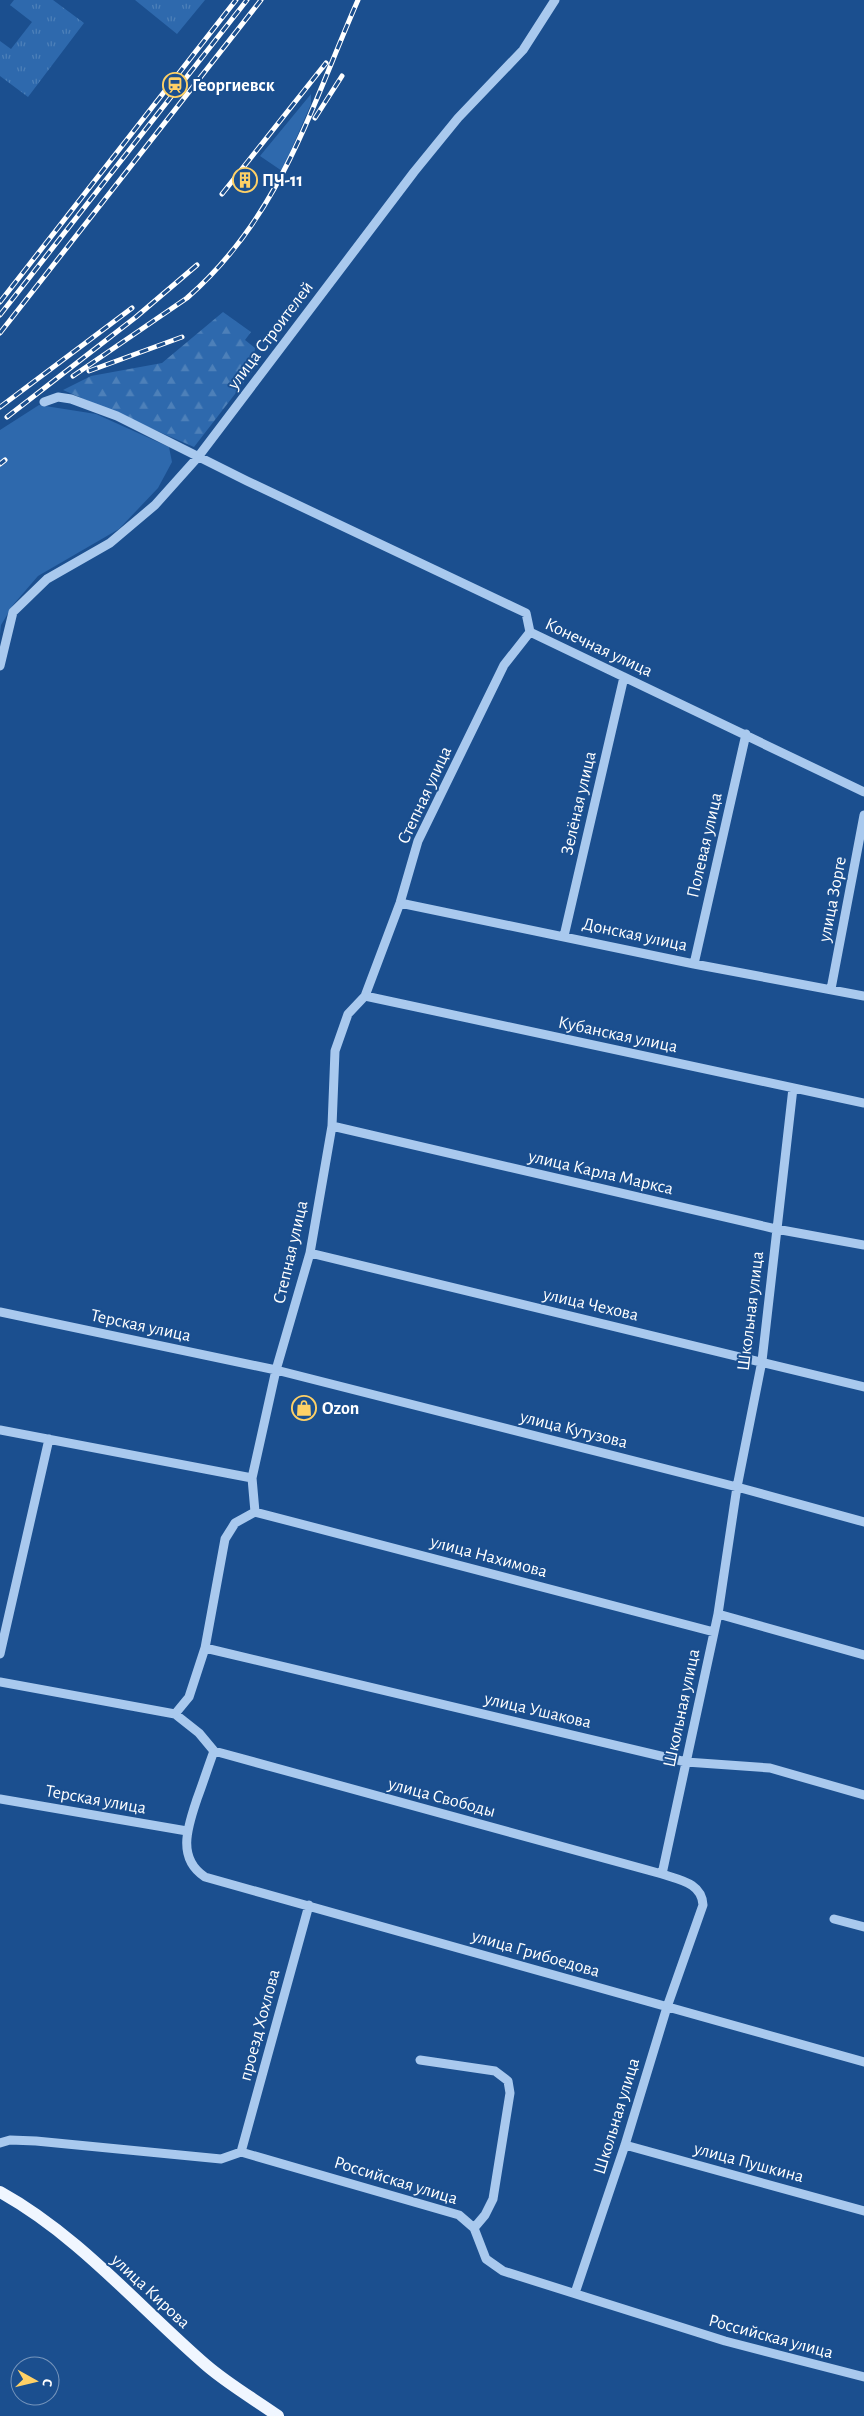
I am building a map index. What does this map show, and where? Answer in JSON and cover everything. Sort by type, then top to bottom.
[{"type":"main road","name":"улица Кирова","points":[[0,2192],[25,2206],[53,2228],[208,2367],[278,2416]]},
{"type":"street","name":"улица Строителей","points":[[0,666],[13,612],[47,579],[110,543],[156,505],[198,457],[440,140],[458,118],[523,50],[555,0]]},
{"type":"street","points":[[44,402],[58,397],[85,403],[117,416],[198,457]]},
{"type":"street","name":"Конечная улица","points":[[198,457],[526,612],[530,632],[864,792]]},
{"type":"street","name":"Степная улица","points":[[255,1512],[252,1478],[276,1370],[310,1253],[332,1126],[335,1050],[348,1014],[365,996],[400,903],[418,841],[504,665],[530,632]]},
{"type":"street","name":"Зелёная улица","points":[[564,936],[624,677]]},
{"type":"street","name":"Полевая улица","points":[[694,964],[746,734]]},
{"type":"street","name":"улица Зорге","points":[[831,989],[864,816]]},
{"type":"street","name":"Донская улица","points":[[400,903],[694,964],[864,996]]},
{"type":"street","name":"Кубанская улица","points":[[365,996],[864,1103]]},
{"type":"street","name":"Школьная улица","points":[[574,2294],[625,2145],[667,2007],[703,1905],[700,1891],[694,1886],[662,1874],[718,1614],[737,1488],[762,1361],[793,1088]]},
{"type":"street","name":"улица Карла Маркса","points":[[332,1126],[776,1229],[864,1245]]},
{"type":"street","name":"улица Чехова","points":[[310,1253],[864,1387]]},
{"type":"street","name":"Терская улица","points":[[0,1312],[276,1370]]},
{"type":"street","name":"улица Кутузова","points":[[276,1370],[864,1522]]},
{"type":"street","points":[[0,1430],[252,1478]]},
{"type":"street","points":[[0,1654],[49,1440]]},
{"type":"street","points":[[175,1714],[189,1698],[205,1648],[225,1540],[235,1523],[255,1512]]},
{"type":"street","name":"улица Нахимова","points":[[255,1512],[714,1632]]},
{"type":"street","points":[[718,1614],[864,1655]]},
{"type":"street","name":"улица Ушакова","points":[[205,1648],[686,1762],[770,1768],[864,1795]]},
{"type":"street","points":[[0,1682],[175,1714],[199,1733],[214,1751],[186,1832]]},
{"type":"street","name":"улица Свободы","points":[[214,1751],[662,1874]]},
{"type":"street","name":"Терская улица","points":[[0,1799],[186,1832]]},
{"type":"street","name":"улица Грибоедова","points":[[186,1832],[188,1854],[199,1873],[205,1877],[864,2062]]},
{"type":"street","name":"проезд Хохлова","points":[[241,2152],[309,1905]]},
{"type":"street","points":[[834,1919],[864,1927]]},
{"type":"street","points":[[420,2060],[495,2070],[508,2081],[510,2093],[493,2199],[485,2215],[474,2228]]},
{"type":"street","points":[[0,2143],[10,2140],[36,2141],[221,2159],[241,2152]]},
{"type":"street","name":"улица Пушкина","points":[[625,2145],[864,2211]]},
{"type":"street","name":"Российская улица","points":[[241,2152],[459,2215],[474,2228],[486,2259],[503,2271],[725,2341],[864,2376]]},
{"type":"green space","points":[[14,0],[53,0],[84,23],[28,97],[0,76],[0,41],[11,49],[32,22],[10,5]]},
{"type":"green space","points":[[135,0],[205,0],[177,34]]},
{"type":"green space","points":[[311,94],[311,104],[282,171],[260,156]]},
{"type":"green space","points":[[223,312],[251,332],[245,340],[255,348],[252,372],[194,447],[63,390],[91,376],[162,363]]},
{"type":"green space","points":[[39,405],[96,414],[169,447],[172,462],[158,488],[119,529],[38,576],[13,605],[1,625],[0,634],[0,430]]},
{"type":"railway","points":[[0,302],[236,0]]},
{"type":"railway","points":[[0,315],[247,0]]},
{"type":"railway","points":[[0,333],[261,0]]},
{"type":"railway","points":[[73,376],[187,298],[219,266],[247,232],[270,196],[290,159],[308,121],[358,0]]},
{"type":"railway","points":[[222,194],[326,63]]},
{"type":"railway","points":[[315,118],[342,76]]},
{"type":"railway","points":[[7,417],[136,317],[197,265]]},
{"type":"railway","points":[[0,407],[132,308]]},
{"type":"railway","points":[[89,371],[182,337]]},
{"type":"railway","points":[[0,464],[5,460]]},
{"type":"place","name":"Георгиевск","points":[[175,85]]},
{"type":"place","name":"ПЧ-11","points":[[245,180]]},
{"type":"place","name":"Ozon","points":[[304,1408]]}]
